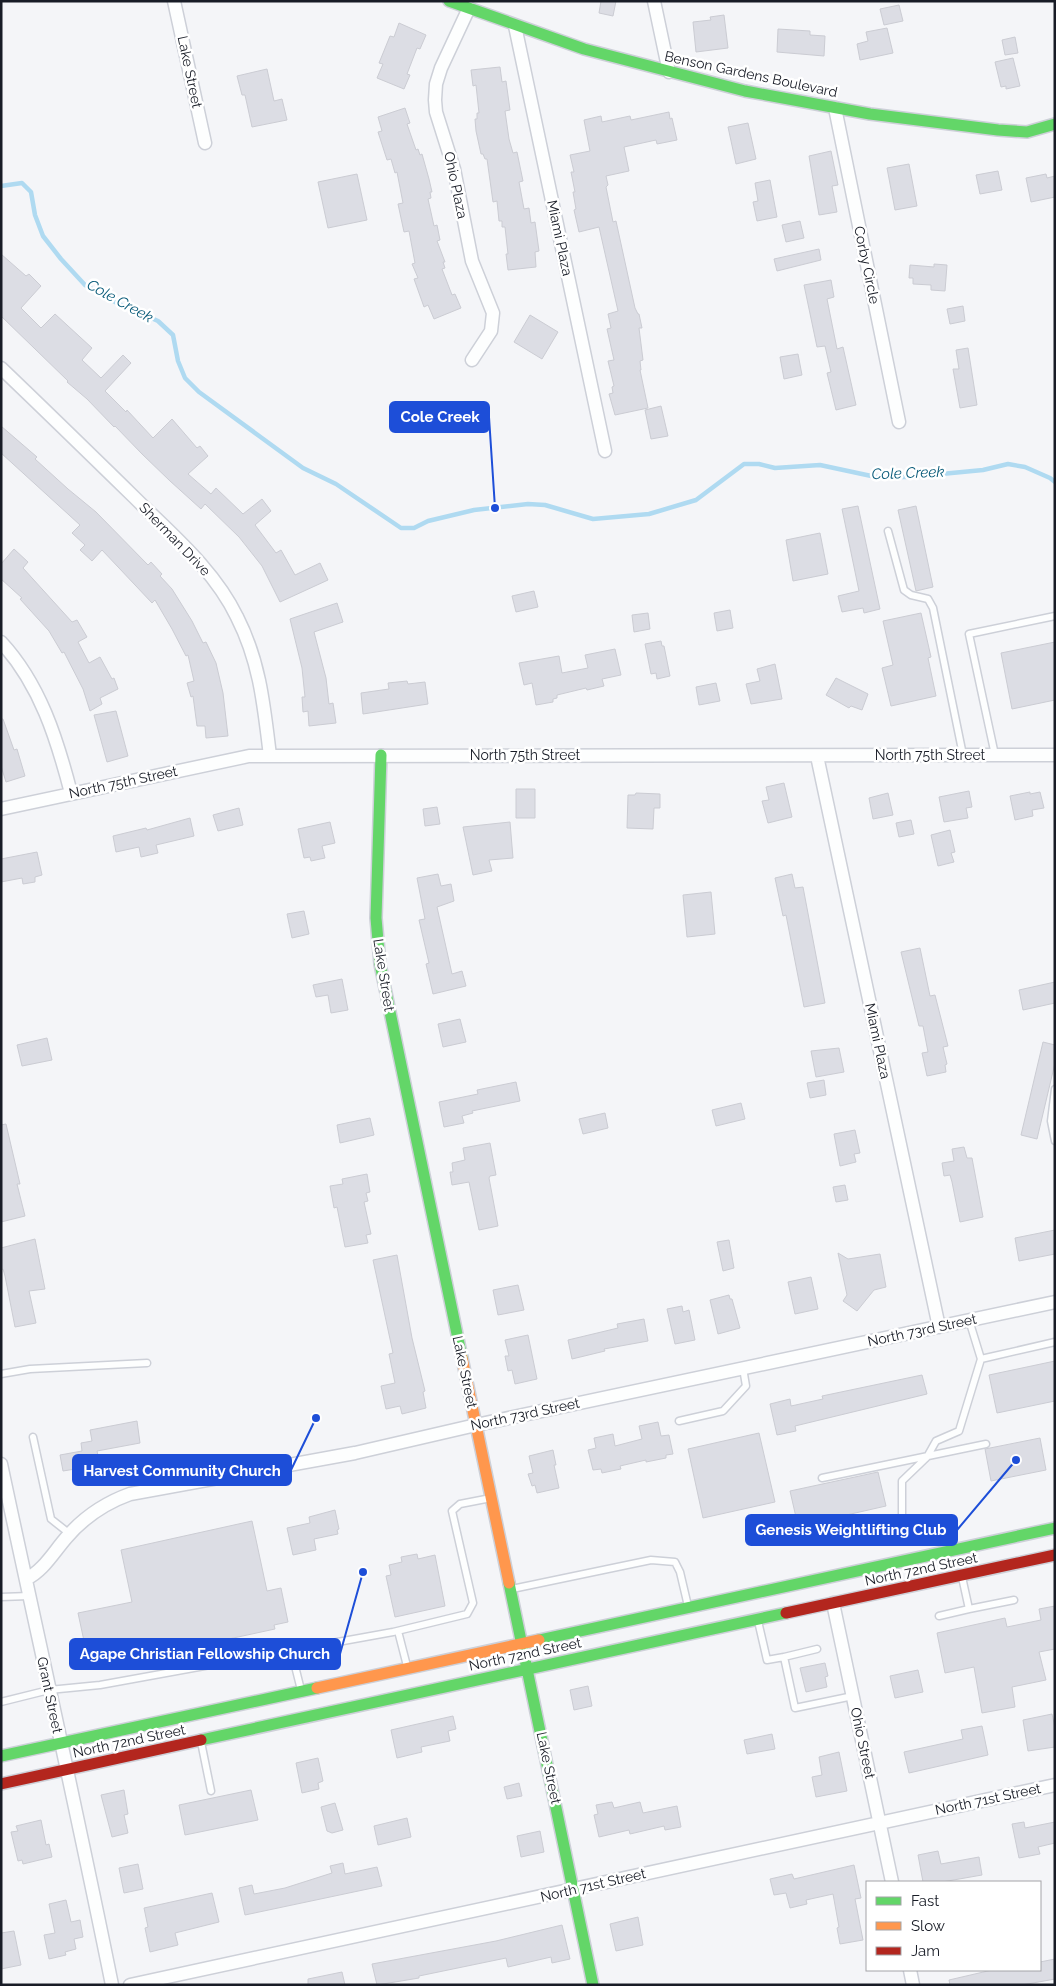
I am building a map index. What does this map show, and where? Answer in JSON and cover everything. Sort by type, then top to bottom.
[{"type":"main road","name":"Benson Gardens Boulevard","points":[[450,1],[515,26],[584,48],[745,91],[835,108],[998,130],[1026,132],[1055,124]]},
{"type":"main road","name":"Lake Street","points":[[381,755],[376,918],[380,964],[593,1985]]},
{"type":"main road","name":"North 72nd Street","points":[[1,1756],[1055,1528]]},
{"type":"main road","name":"North 72nd Street","points":[[1,1784],[1055,1555]]},
{"type":"street","name":"Lake Street","points":[[174,1],[205,143]]},
{"type":"street","points":[[654,1],[669,72]]},
{"type":"street","name":"Ohio Plaza","points":[[469,8],[441,68],[436,84],[435,100],[436,112],[454,169],[472,261],[493,313],[491,331],[472,360]]},
{"type":"street","name":"Miami Plaza","points":[[515,26],[605,451]]},
{"type":"street","name":"Corby Circle","points":[[835,108],[899,422]]},
{"type":"street","name":"Sherman Drive","points":[[1,368],[194,556],[224,594],[248,641],[257,668],[262,690],[270,756]]},
{"type":"street","points":[[1,642],[28,679],[46,713],[59,747],[71,793]]},
{"type":"street","name":"North 75th Street","points":[[1,809],[227,760],[270,756],[1055,755]]},
{"type":"street","name":"Miami Plaza","points":[[817,756],[939,1327]]},
{"type":"street","name":"North 73rd Street","points":[[26,1579],[38,1573],[41,1566],[50,1559],[70,1534],[96,1510],[130,1494],[355,1453],[476,1425],[1055,1302]]},
{"type":"street","name":"Grant Street","points":[[1,1464],[5,1503],[26,1579],[60,1743],[68,1769],[112,1985]]},
{"type":"street","name":"Ohio Street","points":[[834,1603],[892,1881]]},
{"type":"street","name":"North 71st Street","points":[[130,1985],[1055,1785]]},
{"type":"street","points":[[910,1971],[913,1985]]},
{"type":"lane","points":[[888,530],[904,590],[911,595],[928,599],[933,608],[963,755]]},
{"type":"lane","points":[[995,755],[969,634],[1055,616]]},
{"type":"lane","points":[[1055,1089],[1051,1121],[1055,1141]]},
{"type":"lane","points":[[902,1521],[902,1481],[927,1457],[936,1441],[958,1431],[981,1359],[969,1320]]},
{"type":"lane","points":[[981,1359],[1055,1342]]},
{"type":"lane","points":[[1,1374],[30,1369],[147,1363]]},
{"type":"lane","points":[[680,1421],[723,1411],[746,1386],[743,1368]]},
{"type":"lane","points":[[33,1436],[51,1518],[70,1534]]},
{"type":"lane","points":[[822,1478],[986,1444]]},
{"type":"lane","points":[[1,1702],[49,1690],[100,1685],[398,1631],[467,1614],[473,1604],[452,1511],[460,1504],[491,1498]]},
{"type":"lane","points":[[511,1589],[651,1560],[675,1562],[680,1572],[688,1608]]},
{"type":"lane","points":[[962,1576],[969,1609]]},
{"type":"lane","points":[[1,1597],[29,1596]]},
{"type":"lane","points":[[940,1616],[1014,1600]]},
{"type":"lane","points":[[757,1620],[767,1660],[817,1649]]},
{"type":"lane","points":[[398,1631],[408,1668]]},
{"type":"lane","points":[[290,1650],[301,1691]]},
{"type":"lane","points":[[784,1657],[796,1708],[853,1696]]},
{"type":"lane","points":[[201,1740],[211,1791]]},
{"type":"building","points":[[601,1],[616,1],[613,16],[599,13]]},
{"type":"building","points":[[899,5],[903,21],[884,25],[880,9]]},
{"type":"building","points":[[724,15],[728,48],[696,52],[693,22],[711,20],[710,17]]},
{"type":"building","points":[[399,23],[426,35],[420,49],[417,48],[407,74],[410,75],[404,89],[377,78],[383,64],[379,63],[390,36],[394,37]]},
{"type":"building","points":[[887,28],[893,53],[860,60],[857,44],[868,41],[866,32]]},
{"type":"building","points":[[778,29],[810,31],[810,35],[825,36],[824,56],[777,52]]},
{"type":"building","points":[[1015,37],[1018,53],[1005,55],[1002,40]]},
{"type":"building","points":[[1013,58],[1020,86],[1006,89],[1006,86],[1001,87],[995,62]]},
{"type":"building","points":[[500,67],[502,82],[506,81],[510,110],[505,111],[509,139],[513,153],[517,152],[523,181],[519,182],[524,209],[529,208],[531,223],[535,222],[539,251],[535,252],[536,267],[508,270],[505,227],[502,227],[502,221],[499,221],[497,201],[493,202],[487,159],[481,154],[476,131],[475,119],[477,119],[477,113],[479,113],[476,85],[473,86],[471,70]]},
{"type":"building","points":[[267,69],[274,101],[282,99],[287,120],[252,127],[245,95],[242,95],[237,76]]},
{"type":"building","points":[[405,108],[410,123],[407,124],[416,150],[418,149],[420,155],[422,154],[432,192],[430,192],[431,198],[428,199],[434,226],[437,225],[440,240],[437,241],[445,262],[443,262],[445,268],[442,269],[452,295],[455,294],[461,308],[434,319],[428,305],[424,307],[414,279],[418,278],[412,264],[415,263],[409,231],[404,232],[398,204],[403,203],[397,172],[395,173],[391,159],[387,160],[378,132],[382,131],[378,117]]},
{"type":"building","points":[[669,112],[677,140],[657,144],[656,140],[624,147],[629,171],[606,176],[608,185],[606,187],[613,222],[616,221],[635,308],[639,314],[642,328],[639,328],[643,360],[640,361],[640,370],[648,408],[615,415],[609,394],[613,393],[612,387],[614,386],[608,361],[614,360],[607,329],[611,328],[608,314],[618,311],[599,227],[579,232],[574,210],[576,209],[573,192],[575,192],[571,172],[574,172],[570,155],[590,151],[584,120],[601,116],[602,122],[630,116],[631,120]]},
{"type":"building","points":[[748,123],[756,159],[736,164],[728,127]]},
{"type":"building","points":[[831,151],[838,185],[832,186],[837,212],[819,215],[809,156]]},
{"type":"building","points":[[909,164],[917,206],[895,210],[887,168]]},
{"type":"building","points":[[998,171],[1002,190],[980,194],[976,175]]},
{"type":"building","points":[[357,174],[367,220],[328,228],[318,182]]},
{"type":"building","points":[[1046,174],[1047,178],[1055,176],[1055,197],[1031,202],[1026,178]]},
{"type":"building","points":[[770,180],[777,217],[757,221],[753,202],[758,201],[755,183]]},
{"type":"building","points":[[800,221],[804,238],[786,242],[782,225]]},
{"type":"building","points":[[819,249],[821,260],[777,271],[774,259]]},
{"type":"building","points":[[1,254],[26,276],[29,274],[41,286],[21,308],[41,328],[55,314],[92,348],[82,360],[101,378],[123,355],[131,363],[105,391],[126,412],[127,410],[153,438],[172,419],[197,448],[200,446],[208,456],[188,474],[211,494],[216,488],[243,514],[262,499],[271,511],[255,525],[276,553],[281,550],[295,575],[320,563],[328,580],[280,602],[262,566],[239,537],[205,504],[201,509],[170,481],[1,316]]},
{"type":"building","points":[[934,264],[947,265],[945,291],[931,290],[931,285],[913,284],[913,278],[909,278],[910,265],[934,267]]},
{"type":"building","points":[[831,280],[834,297],[827,299],[837,349],[843,347],[856,405],[836,410],[827,373],[831,372],[825,346],[817,347],[804,285]]},
{"type":"building","points":[[963,306],[965,321],[950,324],[947,309]]},
{"type":"building","points":[[530,315],[558,332],[542,359],[514,342]]},
{"type":"building","points":[[968,348],[977,405],[960,408],[953,369],[959,369],[956,350]]},
{"type":"building","points":[[798,354],[802,375],[784,379],[780,357]]},
{"type":"building","points":[[661,406],[668,436],[651,439],[645,410]]},
{"type":"building","points":[[1,426],[37,457],[35,459],[68,489],[96,512],[148,565],[151,562],[162,574],[160,576],[172,589],[203,643],[206,642],[216,663],[223,693],[228,736],[206,738],[205,726],[197,726],[193,696],[191,697],[187,683],[194,681],[188,655],[186,656],[155,600],[152,603],[102,550],[92,561],[80,550],[85,545],[72,533],[80,525],[1,453]]},
{"type":"building","points":[[858,506],[880,609],[864,613],[863,608],[842,612],[838,596],[859,591],[842,509]]},
{"type":"building","points":[[916,506],[933,587],[916,591],[898,510]]},
{"type":"building","points":[[820,533],[828,574],[793,581],[786,540]]},
{"type":"building","points":[[14,549],[28,562],[23,568],[72,622],[77,620],[87,637],[78,642],[89,663],[100,657],[112,679],[114,678],[118,689],[100,698],[102,704],[90,711],[83,689],[64,652],[62,653],[49,631],[20,599],[22,598],[1,579],[1,564]]},
{"type":"building","points":[[534,591],[538,607],[516,612],[512,596]]},
{"type":"building","points":[[337,603],[343,622],[314,632],[326,678],[329,704],[333,703],[336,723],[309,726],[308,711],[303,712],[302,697],[305,697],[302,668],[290,619]]},
{"type":"building","points":[[730,610],[733,628],[717,631],[714,613]]},
{"type":"building","points":[[648,613],[650,629],[634,632],[632,615]]},
{"type":"building","points":[[921,613],[931,657],[928,658],[936,696],[891,706],[882,668],[893,665],[883,621]]},
{"type":"building","points":[[661,641],[662,646],[664,646],[670,676],[657,679],[656,673],[651,674],[645,644]]},
{"type":"building","points":[[1055,642],[1055,700],[1012,709],[1001,653]]},
{"type":"building","points":[[615,649],[621,675],[602,679],[604,686],[557,695],[553,702],[536,705],[532,683],[524,685],[519,663],[559,656],[562,673],[588,668],[585,655]]},
{"type":"building","points":[[775,664],[782,699],[751,704],[746,684],[760,681],[757,669]]},
{"type":"building","points":[[836,678],[868,694],[862,710],[851,706],[849,708],[826,695]]},
{"type":"building","points":[[407,681],[408,684],[425,682],[428,704],[363,714],[361,693],[389,689],[388,683]]},
{"type":"building","points":[[716,683],[720,701],[699,705],[696,687]]},
{"type":"building","points":[[116,711],[128,756],[107,762],[94,715]]},
{"type":"building","points":[[1,719],[3,719],[14,750],[17,749],[25,776],[6,782],[1,766]]},
{"type":"building","points":[[784,783],[792,817],[768,823],[762,801],[769,800],[766,787]]},
{"type":"building","points":[[516,789],[535,789],[535,818],[516,818]]},
{"type":"building","points":[[969,791],[972,807],[966,808],[968,818],[944,822],[939,797]]},
{"type":"building","points":[[1030,792],[1030,794],[1040,792],[1044,808],[1032,810],[1033,816],[1015,820],[1010,796]]},
{"type":"building","points":[[636,793],[660,794],[660,808],[654,808],[653,829],[627,828],[628,795],[635,795]]},
{"type":"building","points":[[888,793],[893,815],[873,819],[869,798]]},
{"type":"building","points":[[437,807],[440,824],[425,826],[423,809]]},
{"type":"building","points":[[239,808],[243,825],[218,831],[213,815]]},
{"type":"building","points":[[190,818],[194,836],[156,845],[158,853],[141,857],[139,847],[116,852],[113,836],[146,828],[147,830]]},
{"type":"building","points":[[911,820],[914,834],[899,837],[896,823]]},
{"type":"building","points":[[330,822],[335,843],[322,846],[325,858],[311,861],[310,857],[304,858],[298,829]]},
{"type":"building","points":[[510,822],[513,858],[489,860],[492,871],[473,875],[463,827]]},
{"type":"building","points":[[950,830],[955,852],[951,853],[954,862],[938,866],[931,835]]},
{"type":"building","points":[[37,852],[42,875],[35,877],[35,882],[23,884],[22,878],[1,882],[1,859]]},
{"type":"building","points":[[438,874],[441,886],[451,884],[454,901],[437,907],[452,974],[462,971],[466,986],[433,994],[426,964],[429,963],[419,920],[425,919],[417,878]]},
{"type":"building","points":[[792,874],[795,888],[803,887],[825,1003],[804,1007],[786,915],[783,916],[775,878]]},
{"type":"building","points":[[711,892],[715,934],[687,937],[683,895]]},
{"type":"building","points":[[304,911],[309,934],[292,938],[287,914]]},
{"type":"building","points":[[920,948],[930,996],[935,995],[948,1046],[943,1047],[947,1064],[945,1065],[946,1072],[927,1076],[922,1053],[928,1052],[923,1026],[919,1026],[901,952]]},
{"type":"building","points":[[342,979],[348,1010],[331,1013],[328,995],[316,997],[313,985]]},
{"type":"building","points":[[1055,982],[1055,1003],[1023,1010],[1019,990]]},
{"type":"building","points":[[460,1019],[466,1042],[443,1047],[438,1024]]},
{"type":"building","points":[[47,1038],[52,1060],[22,1066],[17,1045]]},
{"type":"building","points":[[1043,1042],[1055,1045],[1055,1063],[1037,1139],[1021,1135]]},
{"type":"building","points":[[839,1048],[844,1072],[816,1077],[811,1051]]},
{"type":"building","points":[[824,1080],[826,1095],[810,1098],[807,1083]]},
{"type":"building","points":[[516,1082],[520,1101],[472,1111],[473,1113],[462,1116],[464,1123],[444,1127],[439,1102],[478,1094],[477,1090]]},
{"type":"building","points":[[741,1103],[745,1119],[716,1126],[712,1110]]},
{"type":"building","points":[[605,1113],[608,1128],[583,1134],[579,1119]]},
{"type":"building","points":[[370,1118],[374,1135],[340,1143],[337,1125]]},
{"type":"building","points":[[6,1124],[20,1184],[17,1184],[25,1216],[1,1222],[1,1125]]},
{"type":"building","points":[[855,1130],[860,1153],[854,1154],[856,1162],[840,1166],[834,1134]]},
{"type":"building","points":[[490,1143],[496,1175],[489,1178],[498,1226],[479,1230],[469,1182],[452,1185],[450,1172],[453,1172],[452,1163],[465,1160],[463,1148]]},
{"type":"building","points":[[964,1147],[967,1158],[972,1158],[983,1217],[960,1222],[950,1175],[944,1176],[942,1163],[954,1161],[952,1149]]},
{"type":"building","points":[[367,1174],[370,1192],[366,1193],[368,1201],[364,1202],[371,1234],[366,1235],[368,1243],[345,1247],[337,1207],[334,1208],[330,1186],[343,1184],[342,1179]]},
{"type":"building","points":[[845,1185],[848,1200],[836,1202],[833,1187]]},
{"type":"building","points":[[1055,1230],[1055,1254],[1019,1261],[1015,1238]]},
{"type":"building","points":[[35,1239],[45,1289],[29,1291],[36,1323],[15,1327],[5,1276],[3,1269],[1,1270],[1,1248]]},
{"type":"building","points":[[729,1240],[734,1268],[723,1271],[717,1242]]},
{"type":"building","points":[[838,1253],[848,1259],[880,1254],[886,1287],[874,1290],[857,1311],[843,1301],[847,1295]]},
{"type":"building","points":[[397,1255],[412,1338],[425,1391],[423,1392],[426,1408],[402,1414],[400,1406],[386,1409],[381,1386],[395,1383],[389,1354],[393,1353],[373,1260]]},
{"type":"building","points":[[811,1277],[818,1309],[795,1314],[788,1282]]},
{"type":"building","points":[[518,1285],[524,1310],[498,1315],[493,1290]]},
{"type":"building","points":[[729,1295],[730,1299],[732,1299],[740,1328],[718,1334],[710,1300]]},
{"type":"building","points":[[682,1306],[683,1312],[689,1310],[695,1340],[675,1344],[667,1309]]},
{"type":"building","points":[[644,1319],[648,1341],[604,1349],[605,1351],[572,1359],[568,1340],[618,1328],[617,1324]]},
{"type":"building","points":[[528,1335],[537,1379],[515,1384],[512,1370],[508,1371],[505,1356],[509,1356],[505,1340]]},
{"type":"building","points":[[1055,1361],[1055,1401],[997,1413],[989,1375]]},
{"type":"building","points":[[922,1375],[927,1394],[795,1426],[796,1431],[777,1435],[770,1404],[790,1399],[791,1406],[823,1399],[822,1396]]},
{"type":"building","points":[[137,1421],[140,1443],[97,1451],[100,1465],[63,1471],[60,1455],[82,1451],[81,1443],[92,1441],[90,1430]]},
{"type":"building","points":[[658,1422],[661,1436],[669,1435],[673,1454],[666,1455],[666,1458],[620,1466],[621,1469],[602,1473],[601,1469],[593,1470],[588,1450],[596,1448],[594,1438],[613,1434],[615,1446],[642,1439],[639,1426]]},
{"type":"building","points":[[759,1433],[775,1502],[703,1518],[688,1449]]},
{"type":"building","points":[[1040,1438],[1046,1470],[991,1481],[985,1449]]},
{"type":"building","points":[[553,1450],[559,1488],[537,1493],[535,1485],[532,1486],[528,1474],[533,1473],[529,1456]]},
{"type":"building","points":[[878,1472],[886,1506],[798,1526],[790,1491]]},
{"type":"building","points":[[335,1510],[339,1529],[337,1530],[338,1534],[314,1539],[316,1550],[293,1555],[287,1528],[310,1523],[309,1517]]},
{"type":"building","points":[[252,1521],[267,1591],[281,1588],[288,1622],[274,1625],[275,1629],[90,1669],[78,1613],[132,1602],[121,1550]]},
{"type":"building","points":[[417,1554],[418,1559],[435,1555],[445,1606],[395,1617],[386,1576],[391,1575],[389,1565],[402,1562],[401,1557]]},
{"type":"building","points":[[1055,1606],[1055,1649],[1039,1652],[1046,1680],[1012,1687],[1015,1707],[982,1713],[974,1667],[945,1673],[937,1633],[1005,1618],[1007,1627],[1041,1620],[1039,1609]]},
{"type":"building","points":[[825,1663],[828,1676],[825,1677],[827,1687],[806,1692],[800,1668]]},
{"type":"building","points":[[918,1670],[923,1692],[895,1698],[890,1676]]},
{"type":"building","points":[[588,1686],[592,1706],[574,1710],[570,1690]]},
{"type":"building","points":[[1052,1714],[1055,1728],[1055,1747],[1028,1751],[1023,1720]]},
{"type":"building","points":[[453,1716],[456,1729],[448,1731],[450,1741],[421,1747],[422,1752],[397,1758],[391,1730]]},
{"type":"building","points":[[982,1726],[988,1755],[909,1773],[904,1752],[963,1739],[961,1730]]},
{"type":"building","points":[[772,1734],[775,1749],[747,1754],[744,1740]]},
{"type":"building","points":[[839,1752],[847,1791],[816,1797],[812,1777],[822,1775],[819,1757]]},
{"type":"building","points":[[318,1758],[323,1781],[318,1783],[319,1789],[302,1793],[296,1763]]},
{"type":"building","points":[[519,1783],[522,1796],[507,1799],[504,1787]]},
{"type":"building","points":[[124,1790],[128,1814],[124,1815],[128,1833],[112,1837],[101,1795]]},
{"type":"building","points":[[251,1790],[258,1820],[185,1835],[179,1805]]},
{"type":"building","points":[[612,1802],[614,1808],[640,1802],[643,1813],[677,1806],[681,1827],[665,1830],[664,1826],[630,1834],[629,1830],[599,1837],[594,1815],[598,1814],[596,1805]]},
{"type":"building","points":[[335,1803],[343,1830],[332,1833],[327,1831],[321,1807]]},
{"type":"building","points":[[407,1818],[411,1837],[378,1845],[374,1826]]},
{"type":"building","points":[[41,1820],[46,1845],[49,1844],[52,1857],[23,1864],[22,1860],[18,1861],[11,1832],[18,1831],[16,1826]]},
{"type":"building","points":[[1024,1822],[1025,1828],[1055,1822],[1055,1843],[1038,1847],[1040,1854],[1019,1858],[1012,1824]]},
{"type":"building","points":[[540,1831],[544,1852],[521,1857],[517,1836]]},
{"type":"building","points":[[938,1851],[941,1864],[979,1857],[982,1875],[948,1881],[923,1881],[918,1855]]},
{"type":"building","points":[[343,1863],[345,1874],[377,1867],[382,1886],[245,1915],[239,1888],[252,1885],[254,1894],[285,1888],[332,1873],[330,1866]]},
{"type":"building","points":[[138,1864],[143,1889],[124,1893],[119,1868]]},
{"type":"building","points":[[854,1865],[861,1898],[855,1899],[863,1940],[840,1944],[833,1894],[806,1900],[807,1904],[790,1908],[786,1893],[774,1895],[770,1879],[792,1874],[794,1879]]},
{"type":"building","points":[[212,1893],[219,1922],[175,1933],[178,1945],[150,1952],[145,1928],[148,1927],[144,1908]]},
{"type":"building","points":[[66,1900],[71,1922],[80,1920],[83,1937],[74,1939],[76,1949],[65,1952],[66,1955],[49,1959],[44,1935],[55,1933],[49,1904]]},
{"type":"building","points":[[638,1917],[643,1945],[616,1951],[610,1924]]},
{"type":"building","points":[[562,1925],[570,1959],[552,1963],[551,1957],[508,1967],[506,1958],[419,1976],[419,1978],[377,1985],[372,1964],[496,1941]]},
{"type":"building","points":[[14,1931],[21,1965],[1,1969],[1,1933]]},
{"type":"building","points":[[1055,1959],[1055,1979],[1022,1985],[950,1985],[949,1980],[988,1971],[1041,1971],[1041,1962]]},
{"type":"building","points":[[342,1972],[345,1985],[308,1985],[308,1979]]},
{"type":"waterway","name":"Cole Creek","points":[[1,186],[22,183],[31,192],[35,215],[43,236],[85,285],[117,303],[158,321],[173,335],[178,361],[185,378],[199,392],[303,468],[336,484],[401,528],[414,528],[428,521],[474,510],[528,504],[545,505],[593,519],[649,514],[696,500],[744,464],[759,464],[775,468],[820,465],[876,477],[910,477],[983,470],[1008,464],[1025,467],[1055,482]]},
{"type":"traffic: fast","points":[[449,1],[584,49],[745,91],[870,114],[998,130],[1027,132],[1055,124]]},
{"type":"traffic: fast","points":[[381,755],[376,918],[380,964],[462,1358]]},
{"type":"traffic: fast","points":[[539,1640],[1055,1528]]},
{"type":"traffic: fast","points":[[509,1583],[593,1985]]},
{"type":"traffic: fast","points":[[201,1740],[786,1613]]},
{"type":"traffic: fast","points":[[1,1756],[317,1688]]},
{"type":"traffic: slow","points":[[462,1358],[509,1583]]},
{"type":"traffic: slow","points":[[317,1688],[539,1640]]},
{"type":"traffic: jam","points":[[786,1613],[1055,1555]]},
{"type":"traffic: jam","points":[[1,1784],[201,1740]]},
{"type":"place","name":"Cole Creek","points":[[495,508]]},
{"type":"place","name":"Harvest Community Church","points":[[316,1418]]},
{"type":"place","name":"Genesis Weightlifting Club","points":[[1016,1460]]},
{"type":"place","name":"Agape Christian Fellowship Church","points":[[363,1572]]}]
